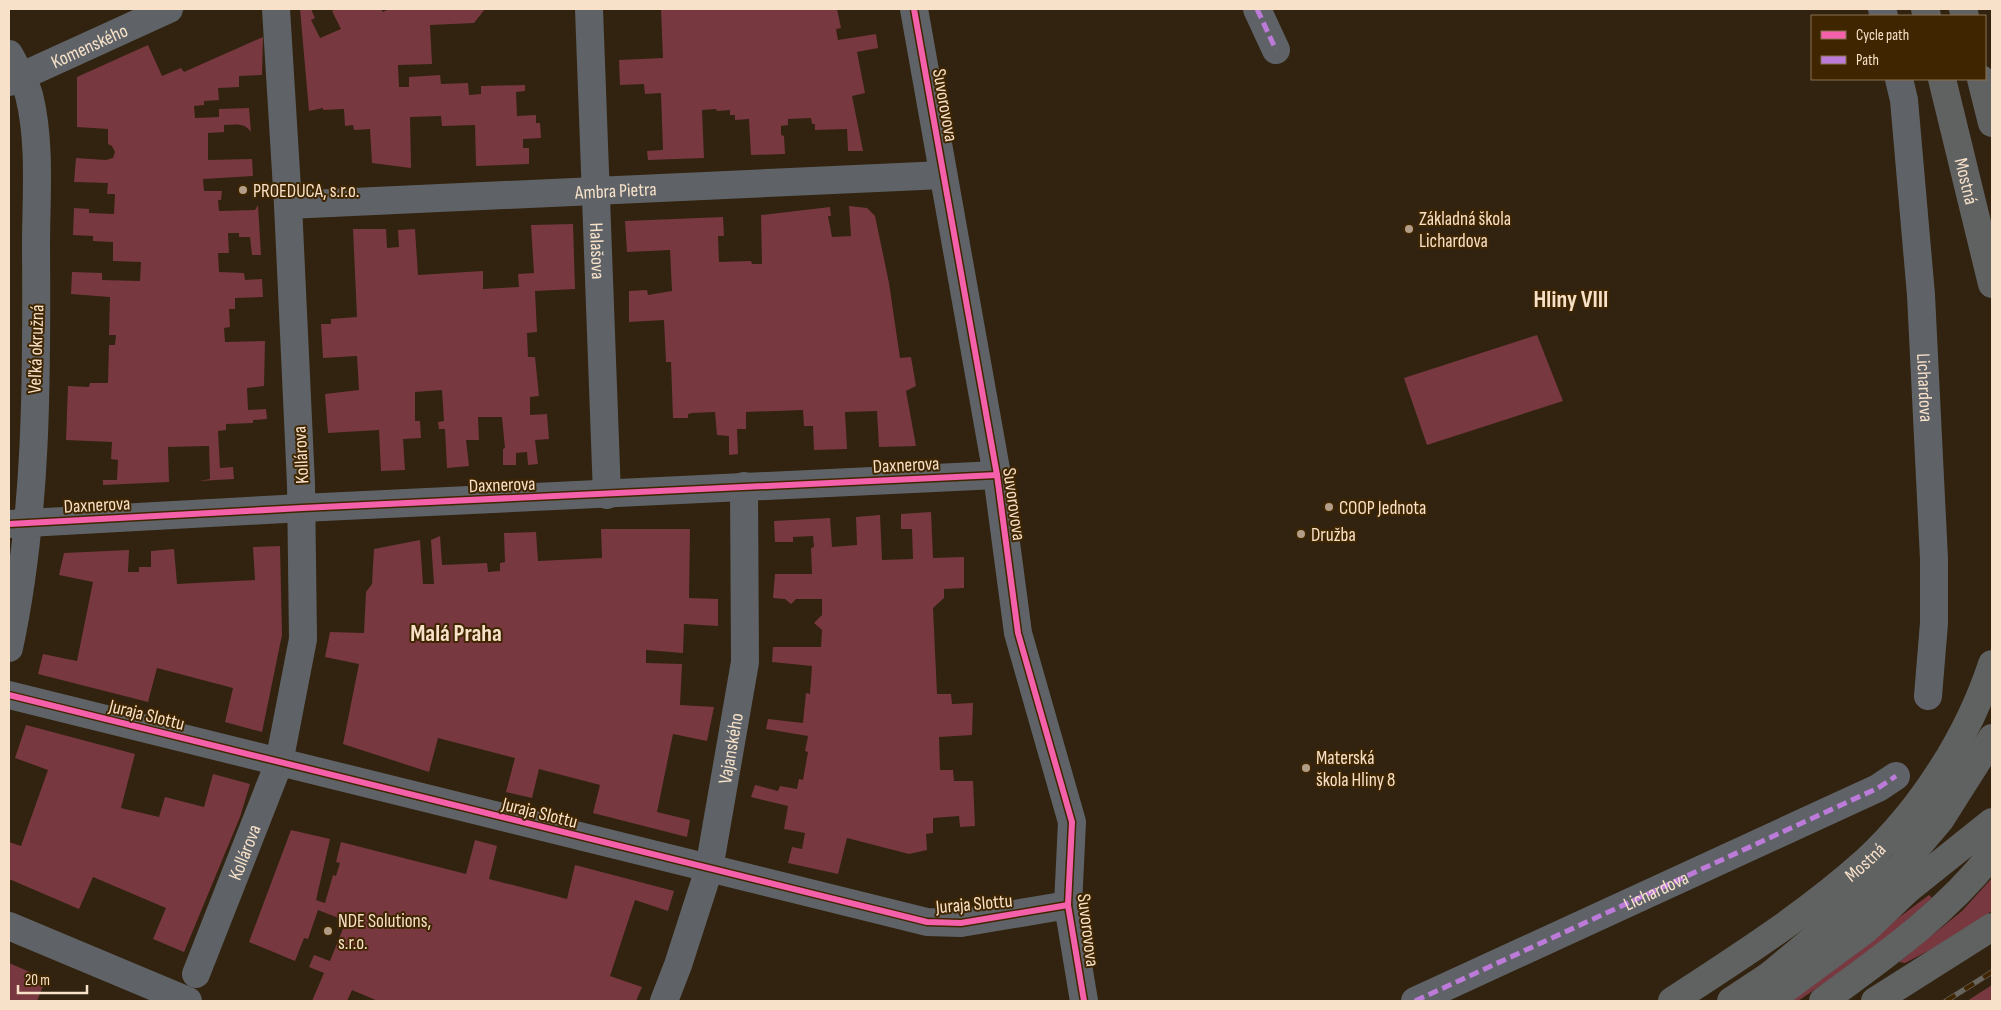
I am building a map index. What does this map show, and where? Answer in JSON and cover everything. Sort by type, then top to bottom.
[{"type":"main road","name":"Mostná","points":[[1942,80],[1992,284]]},
{"type":"main road","points":[[1981,80],[1992,124]]},
{"type":"main road","name":"Mostná","points":[[1672,1001],[1788,922],[1866,860],[1923,795],[1949,756],[1970,720],[1992,664]]},
{"type":"main road","points":[[1769,988],[1901,866],[1940,820],[1992,738]]},
{"type":"main road","points":[[1731,1001],[1769,988],[1865,930],[1907,890],[1992,822]]},
{"type":"main road","points":[[1822,1001],[1924,924],[1952,899],[1992,854]]},
{"type":"main road","points":[[1875,1001],[1992,927]]},
{"type":"street","name":"Komenského","points":[[13,71],[169,9]]},
{"type":"street","name":"Kollárova","points":[[196,974],[279,763],[303,639],[302,508],[288,205],[276,9]]},
{"type":"street","name":"Halašova","points":[[589,9],[608,495]]},
{"type":"street","name":"Suvorovova","points":[[914,9],[997,475],[1018,633],[1072,822],[1068,905],[1084,1001]]},
{"type":"street","points":[[1257,9],[1276,50]]},
{"type":"street","name":"Veľká okružná","points":[[9,648],[18,607],[19,524],[37,316],[36,167],[28,94],[13,71]]},
{"type":"street","name":"Lichardova","points":[[1899,80],[1904,100],[1921,295],[1934,559],[1934,623],[1928,696]]},
{"type":"street","name":"Ambra Pietra","points":[[288,205],[943,176]]},
{"type":"street","name":"Daxnerova","points":[[19,524],[302,508],[608,495],[744,486],[997,475]]},
{"type":"street","name":"Vajanského","points":[[664,1001],[678,965],[709,869],[745,662],[744,486]]},
{"type":"street","name":"Juraja Slottu","points":[[9,695],[927,922],[962,923],[1068,905]]},
{"type":"street","name":"Lichardova","points":[[1415,1001],[1878,788],[1896,776]]},
{"type":"street","points":[[9,926],[188,1001]]},
{"type":"shaded area","points":[[300,9],[311,9],[315,18],[311,20],[320,38],[341,29],[332,11],[337,9],[381,9],[383,12],[389,9],[485,9],[474,23],[430,25],[432,64],[398,65],[399,87],[409,87],[409,77],[440,75],[441,84],[468,83],[469,95],[481,94],[481,86],[525,85],[525,91],[516,92],[517,116],[536,115],[536,123],[540,123],[541,138],[523,139],[523,148],[529,148],[529,164],[476,166],[475,125],[442,126],[441,116],[410,117],[411,168],[372,163],[370,129],[354,130],[353,125],[345,126],[344,109],[323,110],[323,108],[309,111]]},
{"type":"shaded area","points":[[661,9],[837,9],[841,28],[836,29],[838,40],[876,34],[878,48],[857,52],[865,93],[852,96],[863,151],[848,151],[847,129],[815,130],[815,124],[812,124],[811,118],[788,119],[788,125],[781,126],[781,135],[784,136],[785,154],[751,155],[749,119],[735,120],[735,115],[730,115],[730,110],[717,111],[716,109],[702,110],[704,158],[648,160],[647,151],[663,150],[661,93],[645,94],[644,84],[620,85],[619,60],[663,58]]},
{"type":"shaded area","points":[[263,37],[262,75],[239,76],[239,87],[218,88],[219,100],[204,101],[204,105],[194,106],[195,118],[219,117],[219,109],[249,108],[251,132],[242,125],[224,125],[224,132],[208,133],[208,160],[252,159],[253,176],[203,179],[204,191],[222,191],[221,200],[218,200],[219,211],[255,210],[258,205],[261,255],[252,255],[250,237],[239,237],[239,233],[228,233],[229,253],[218,253],[219,272],[244,273],[245,280],[262,279],[263,297],[235,298],[235,309],[229,309],[230,327],[224,328],[225,342],[265,341],[264,386],[247,388],[248,410],[266,409],[267,419],[253,420],[253,423],[226,424],[226,430],[218,431],[220,468],[233,467],[234,479],[199,481],[210,479],[209,446],[168,447],[169,482],[103,485],[103,480],[117,480],[118,460],[111,459],[112,442],[66,440],[68,386],[89,387],[90,383],[108,383],[109,345],[115,345],[116,335],[109,335],[110,297],[71,294],[72,272],[102,273],[102,280],[140,281],[141,262],[113,261],[113,242],[93,241],[93,236],[73,235],[74,208],[89,209],[89,213],[114,214],[115,194],[107,194],[108,183],[74,182],[76,158],[106,160],[113,158],[115,152],[112,146],[108,144],[108,129],[77,127],[77,77],[148,45],[162,76],[181,68],[184,72]]},
{"type":"shaded area","points":[[849,206],[867,208],[875,216],[889,283],[900,358],[911,357],[916,386],[906,391],[916,446],[879,447],[877,411],[845,412],[847,449],[814,450],[813,426],[804,426],[803,410],[746,412],[746,429],[737,429],[738,454],[729,455],[729,436],[717,435],[715,412],[692,413],[688,414],[688,418],[673,418],[671,362],[666,362],[664,320],[629,322],[629,291],[647,290],[648,295],[672,291],[670,250],[627,252],[625,221],[723,217],[724,236],[718,236],[719,262],[751,261],[752,264],[762,264],[761,215],[830,207],[831,216],[828,216],[832,237],[851,236]]},
{"type":"shaded area","points":[[573,224],[575,289],[535,291],[537,332],[527,333],[528,357],[535,357],[539,396],[530,397],[530,415],[547,414],[549,439],[535,440],[538,464],[528,465],[527,452],[516,453],[516,465],[503,465],[503,449],[505,448],[502,417],[478,417],[479,440],[466,440],[469,466],[447,468],[445,429],[439,429],[438,422],[444,421],[442,390],[415,392],[415,421],[420,421],[421,438],[403,439],[405,470],[381,471],[379,430],[328,433],[325,394],[359,390],[357,356],[323,358],[321,324],[331,324],[331,319],[357,317],[353,229],[386,229],[387,248],[399,247],[398,230],[415,229],[418,275],[483,271],[483,289],[519,287],[518,274],[534,273],[531,225]]},
{"type":"shaded area","points":[[1537,335],[1563,401],[1427,445],[1404,378]]},
{"type":"shaded area","points":[[931,512],[933,558],[964,557],[964,588],[944,589],[944,598],[933,608],[937,694],[951,694],[952,704],[973,703],[972,735],[939,737],[940,770],[953,770],[954,781],[973,781],[975,826],[960,827],[959,816],[933,818],[933,833],[926,834],[927,850],[909,854],[847,838],[838,874],[788,863],[792,847],[802,849],[805,833],[784,829],[788,806],[751,797],[755,785],[778,791],[780,786],[797,789],[799,779],[803,780],[808,752],[805,751],[808,736],[766,729],[768,719],[803,723],[806,693],[810,694],[812,666],[772,662],[773,647],[821,647],[822,630],[814,623],[822,615],[822,599],[796,599],[791,604],[785,599],[773,598],[775,574],[812,574],[811,548],[814,547],[813,536],[793,537],[793,542],[775,542],[774,521],[830,518],[832,547],[857,545],[856,517],[880,515],[882,560],[913,559],[912,529],[901,529],[901,514]]},
{"type":"shaded area","points":[[601,529],[690,529],[689,598],[718,599],[718,626],[684,624],[683,653],[646,650],[646,663],[682,664],[680,705],[714,707],[707,741],[673,734],[657,812],[690,820],[687,837],[593,813],[600,785],[539,769],[532,798],[506,792],[515,758],[438,738],[429,772],[343,744],[359,664],[325,657],[330,632],[364,633],[366,592],[372,584],[374,549],[420,540],[423,584],[434,584],[431,540],[440,536],[442,565],[487,563],[488,572],[500,571],[500,563],[505,562],[504,533],[536,532],[538,561],[602,558]]},
{"type":"shaded area","points":[[280,546],[282,635],[262,732],[225,722],[233,688],[157,668],[148,702],[38,674],[43,654],[77,661],[93,582],[59,575],[64,553],[129,550],[128,572],[139,572],[139,567],[151,567],[151,551],[174,549],[177,584],[255,580],[253,547]]},
{"type":"shaded area","points":[[26,725],[135,754],[121,808],[159,817],[165,797],[204,807],[213,774],[250,784],[240,817],[184,952],[153,939],[166,908],[93,877],[79,909],[9,879],[9,842],[21,846],[48,770],[15,758]]},
{"type":"shaded area","points":[[291,830],[330,839],[316,900],[325,903],[333,875],[336,876],[340,863],[336,862],[341,842],[466,874],[475,840],[497,846],[489,879],[567,899],[575,865],[674,891],[668,911],[635,900],[610,976],[642,987],[636,1001],[378,1001],[352,990],[347,1001],[312,1001],[324,973],[309,967],[314,955],[330,961],[346,921],[318,910],[308,939],[304,938],[295,961],[249,942]]},
{"type":"shaded area","points":[[1992,878],[1992,911],[1934,948],[1905,963],[1899,962],[1962,911]]},
{"type":"shaded area","points":[[1929,895],[1932,898],[1877,947],[1798,1001],[1787,1001]]},
{"type":"shaded area","points":[[9,963],[46,979],[37,1001],[9,1001]]},
{"type":"shaded area","points":[[1992,985],[1992,1001],[1967,1001]]},
{"type":"railway","points":[[1946,1001],[1992,972]]},
{"type":"marked path","points":[[1257,9],[1276,50]]},
{"type":"marked path","points":[[1415,1001],[1878,788],[1896,776]]},
{"type":"cycle path","points":[[914,9],[997,475],[1018,633],[1072,822],[1068,905],[1084,1001]]},
{"type":"cycle path","points":[[9,524],[997,475]]},
{"type":"cycle path","points":[[9,695],[927,922],[961,923],[1068,905]]},
{"type":"place","name":"PROEDUCA, s.r.o.","points":[[243,190]]},
{"type":"place","name":"Základná škola Lichardova","points":[[1409,229]]},
{"type":"place","name":"COOP Jednota","points":[[1329,507]]},
{"type":"place","name":"Družba","points":[[1301,534]]},
{"type":"place","name":"Materská škola Hliny 8","points":[[1306,768]]},
{"type":"place","name":"NDE Solutions, s.r.o.","points":[[328,931]]},
{"type":"district","name":"Hliny VIII","points":[[1571,299]]},
{"type":"district","name":"Malá Praha","points":[[456,633]]}]
